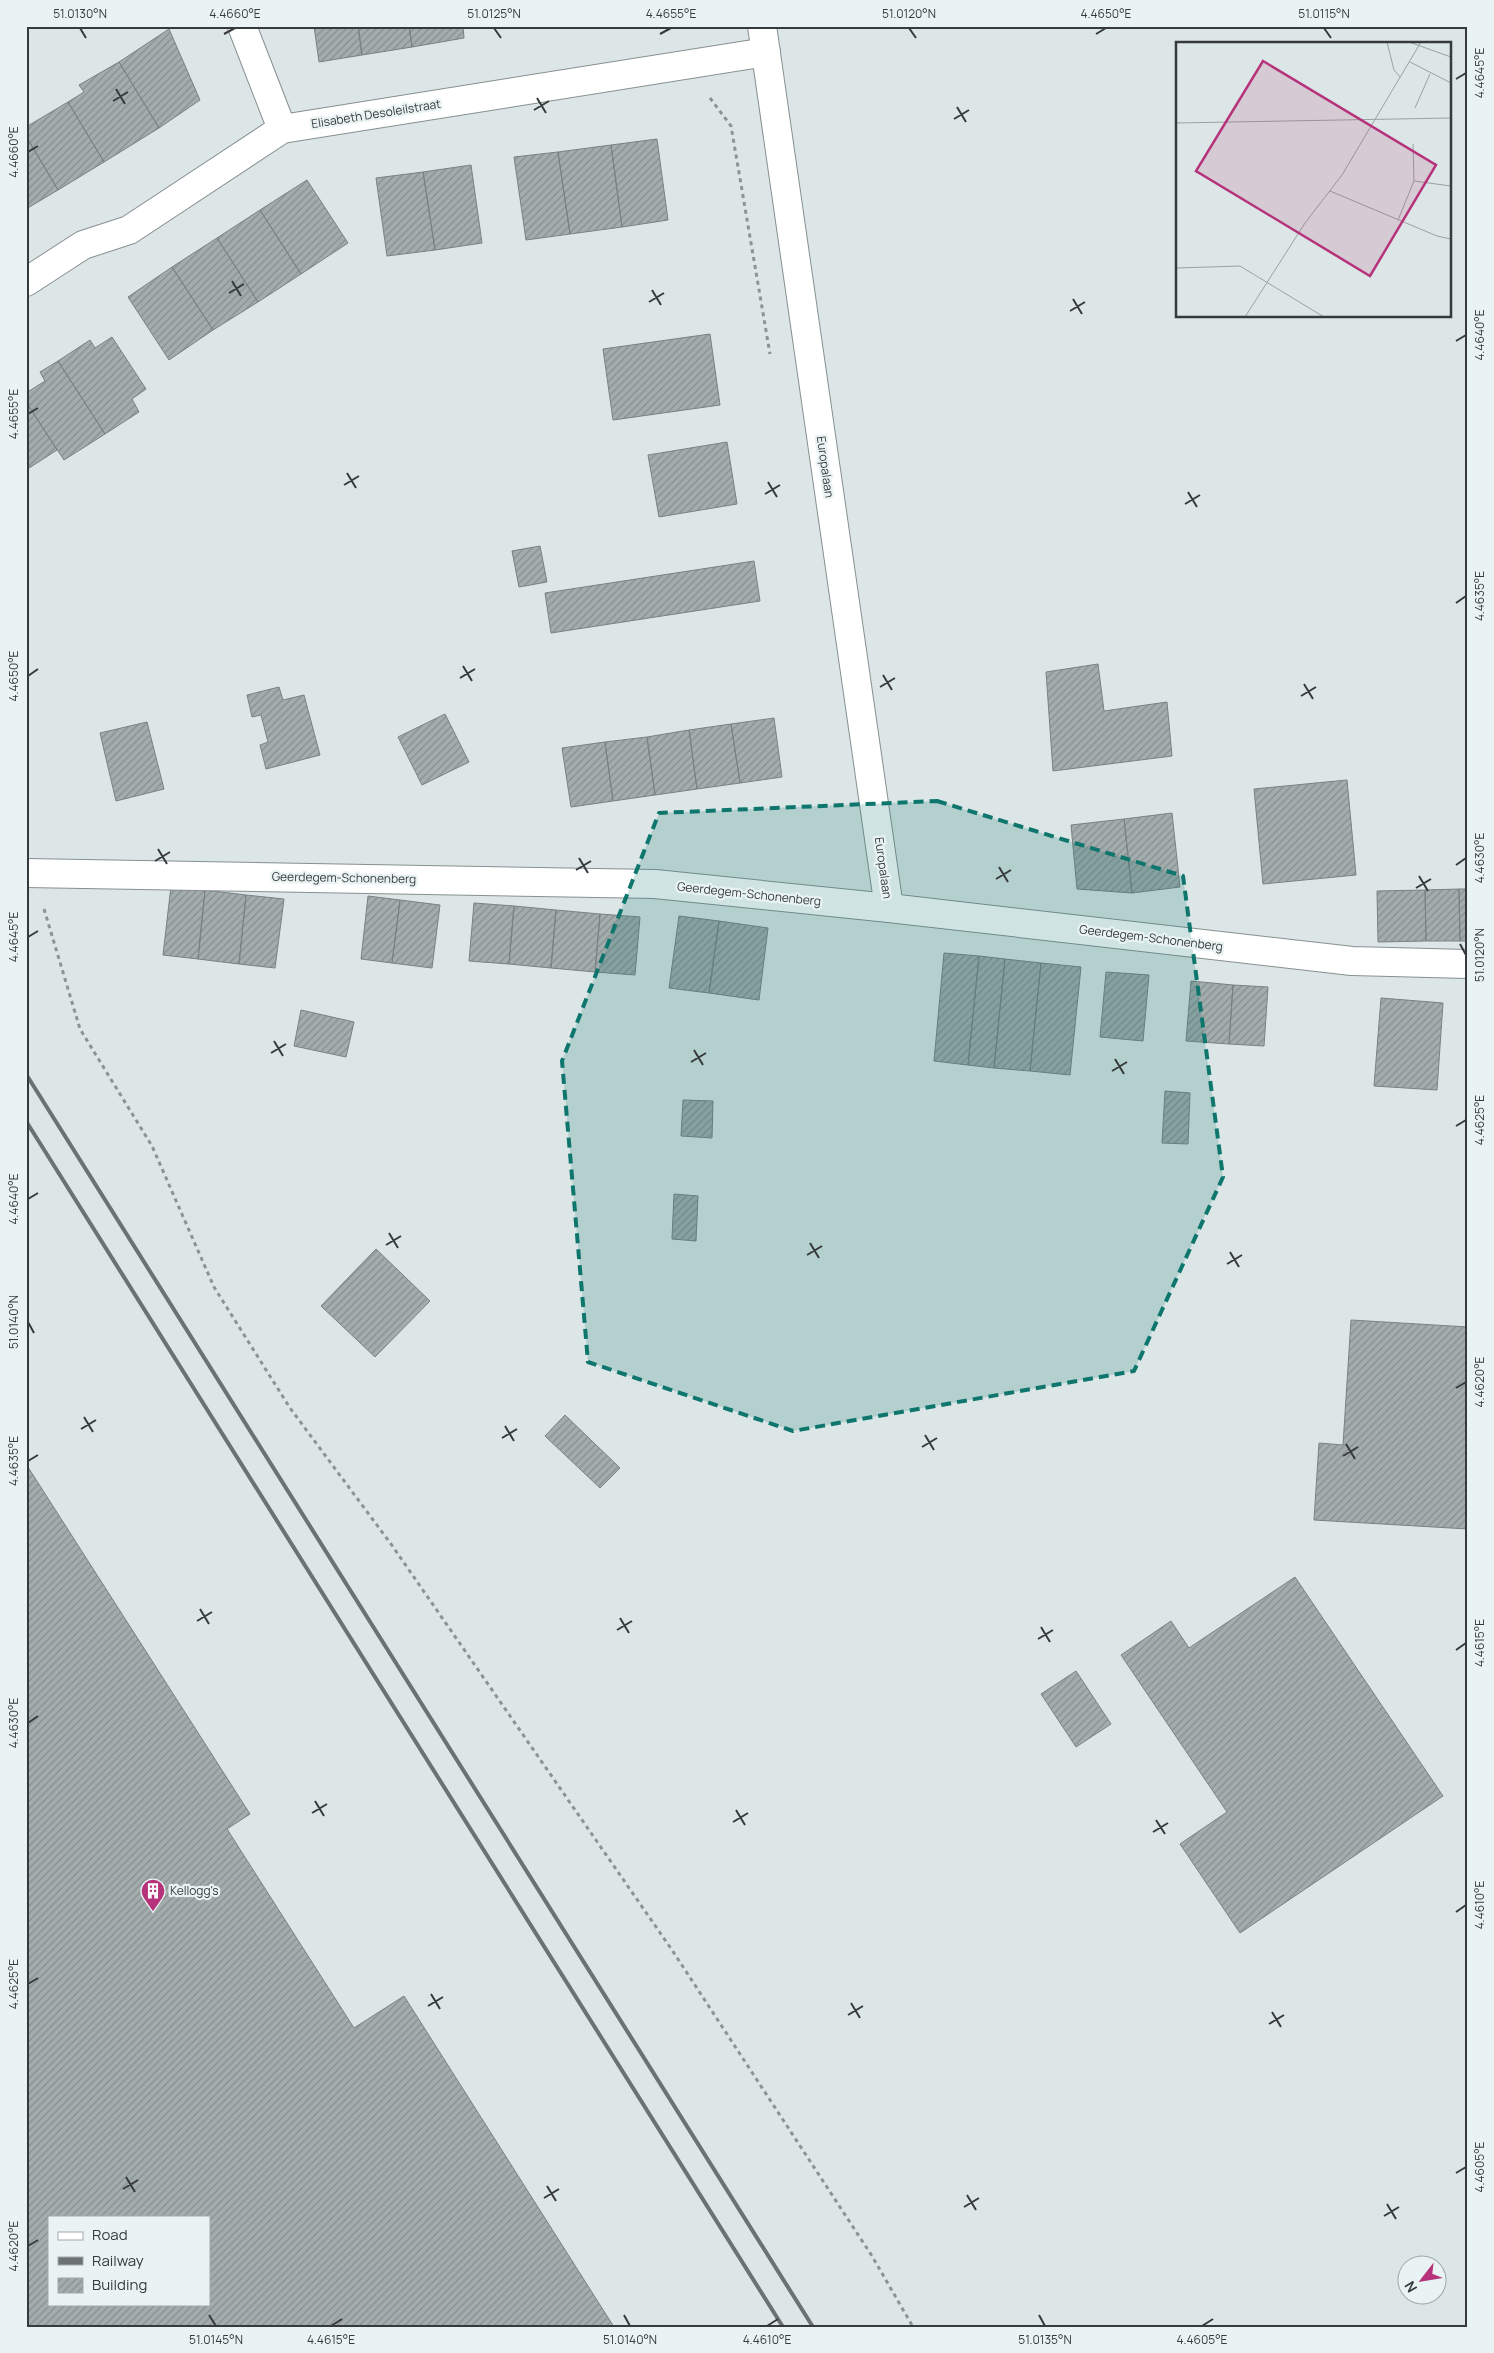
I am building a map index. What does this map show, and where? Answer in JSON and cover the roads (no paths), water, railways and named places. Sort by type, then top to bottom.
[{"type":"street","points":[[242,26],[282,129]]},
{"type":"street","name":"Elisabeth Desoleilstraat","points":[[26,282],[83,244],[129,230],[282,129],[764,39]]},
{"type":"street","name":"Europalaan","points":[[764,39],[889,908]]},
{"type":"street","name":"Geerdegem-Schonenberg","points":[[30,873],[655,884],[889,908],[1352,961],[1468,964]]},
{"type":"railway","points":[[26,1074],[813,2327]]},
{"type":"railway","points":[[26,1121],[783,2327]]},
{"type":"place","name":"Kellogg's","points":[[153,1912]]}]
